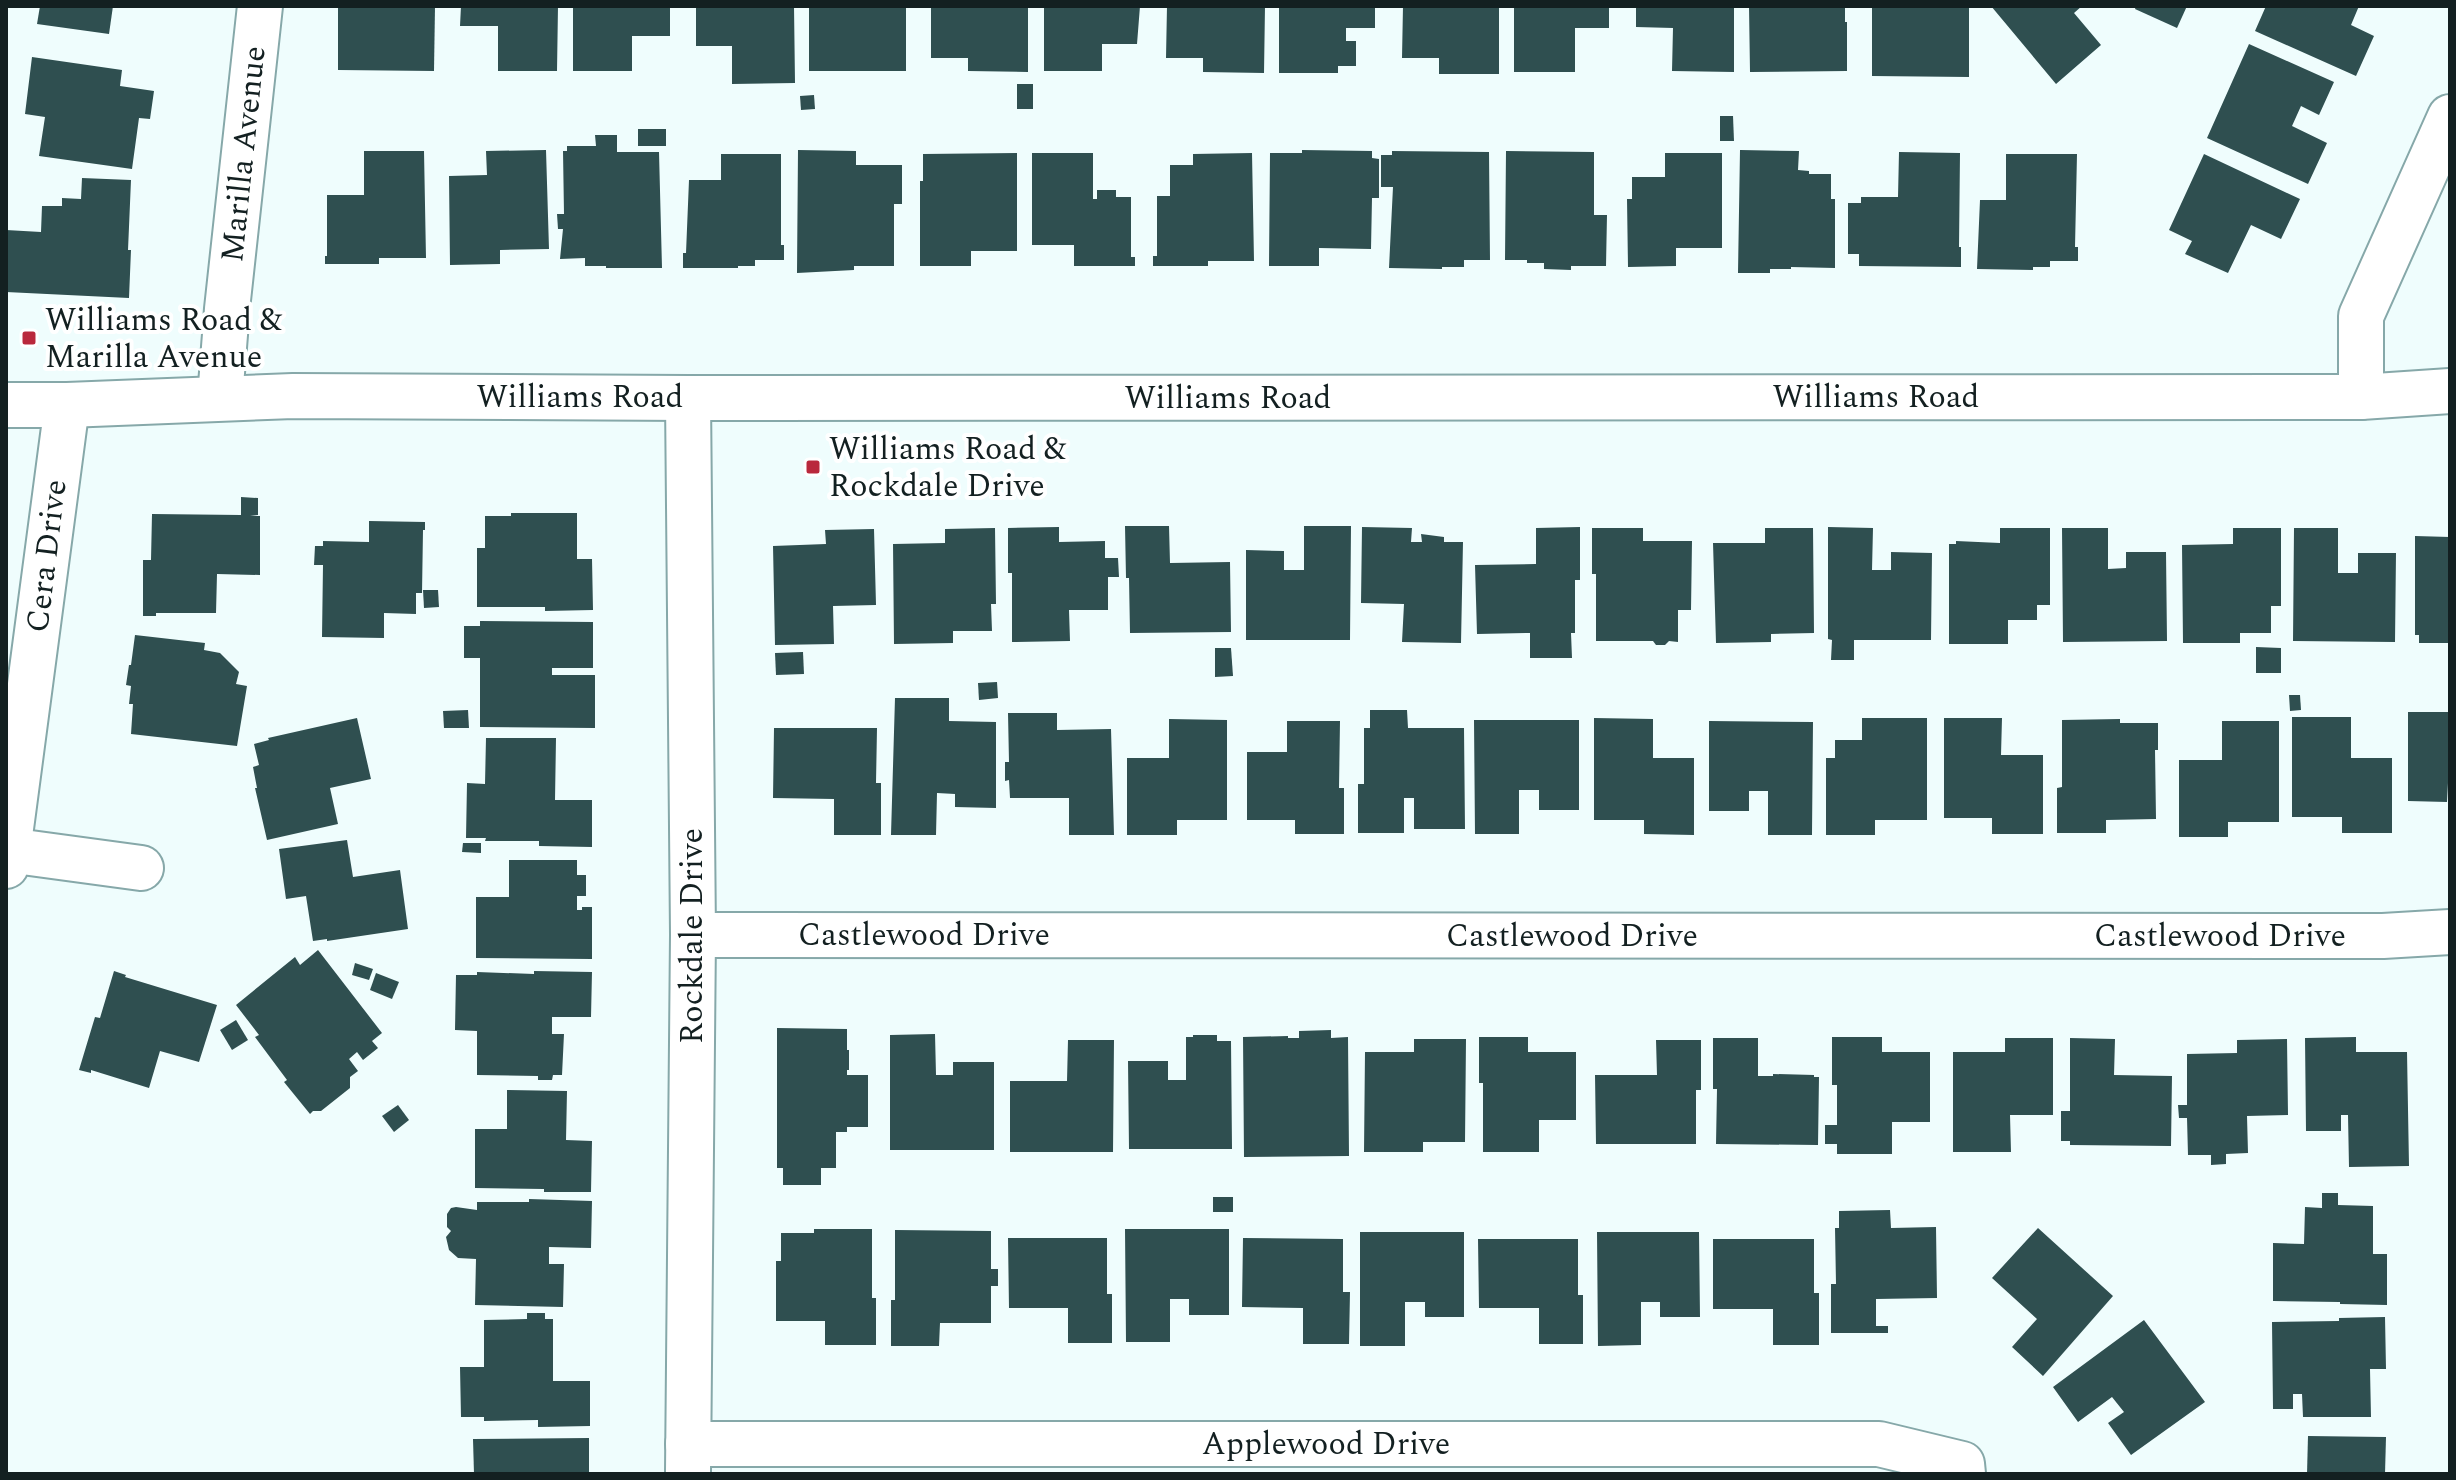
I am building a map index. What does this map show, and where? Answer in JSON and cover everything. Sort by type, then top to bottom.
[{"type":"street","name":"Marilla Avenue","points":[[220,398],[260,6]]},
{"type":"street","points":[[2361,397],[2361,316],[2450,117]]},
{"type":"street","name":"Williams Road","points":[[6,405],[293,396],[2361,397],[2450,391]]},
{"type":"street","name":"Rockdale Drive","points":[[688,398],[693,935],[688,1459]]},
{"type":"street","name":"Cera Drive","points":[[67,405],[7,858],[141,868]]},
{"type":"street","name":"Castlewood Drive","points":[[693,935],[2383,936],[2450,932]]},
{"type":"street","name":"Applewood Drive","points":[[688,1459],[1879,1444],[1963,1469]]},
{"type":"building","points":[[40,6],[113,6],[109,34],[37,24]]},
{"type":"building","points":[[338,6],[435,6],[434,71],[338,70]]},
{"type":"building","points":[[461,6],[558,6],[557,71],[498,71],[498,26],[460,26]]},
{"type":"building","points":[[573,6],[670,6],[670,36],[632,36],[632,71],[573,71]]},
{"type":"building","points":[[696,6],[794,6],[795,83],[732,84],[732,46],[696,46]]},
{"type":"building","points":[[809,6],[906,6],[906,71],[809,71]]},
{"type":"building","points":[[931,6],[1028,6],[1028,72],[968,71],[968,58],[931,58]]},
{"type":"building","points":[[1044,6],[1140,6],[1137,44],[1102,44],[1102,71],[1044,71]]},
{"type":"building","points":[[1167,6],[1265,6],[1264,73],[1203,72],[1203,58],[1166,58]]},
{"type":"building","points":[[1279,6],[1375,6],[1375,28],[1346,28],[1346,41],[1356,41],[1356,66],[1338,66],[1338,73],[1279,73]]},
{"type":"building","points":[[1403,6],[1499,6],[1499,74],[1439,74],[1439,58],[1402,58]]},
{"type":"building","points":[[1514,6],[1609,6],[1609,28],[1575,28],[1575,72],[1514,72]]},
{"type":"building","points":[[1636,6],[1734,6],[1734,72],[1672,71],[1673,28],[1636,27]]},
{"type":"building","points":[[1749,6],[1845,6],[1847,71],[1750,72]]},
{"type":"building","points":[[1872,6],[1969,6],[1969,77],[1872,76]]},
{"type":"building","points":[[1991,6],[2082,6],[2074,13],[2101,45],[2056,84]]},
{"type":"building","points":[[2136,6],[2187,6],[2177,28],[2135,9]]},
{"type":"building","points":[[2266,6],[2359,6],[2351,25],[2374,36],[2356,76],[2255,31]]},
{"type":"building","points":[[2249,44],[2334,82],[2319,115],[2301,106],[2292,126],[2327,143],[2308,184],[2207,138]]},
{"type":"building","points":[[32,57],[122,70],[120,86],[154,91],[150,119],[139,118],[132,169],[39,156],[45,117],[25,114]]},
{"type":"building","points":[[1017,84],[1033,84],[1033,109],[1017,109]]},
{"type":"building","points":[[814,95],[815,109],[801,110],[800,96]]},
{"type":"building","points":[[1720,116],[1733,116],[1734,141],[1720,141]]},
{"type":"building","points":[[638,129],[666,129],[666,146],[638,146]]},
{"type":"building","points":[[595,135],[617,135],[617,152],[659,152],[662,268],[606,268],[585,266],[585,258],[560,259],[563,229],[558,229],[557,214],[564,214],[563,151],[567,151],[567,146],[596,146]]},
{"type":"building","points":[[546,150],[549,249],[500,250],[500,264],[450,265],[449,176],[487,175],[486,151]]},
{"type":"building","points":[[798,150],[856,151],[856,165],[902,165],[902,204],[894,204],[894,266],[854,266],[854,270],[797,273]]},
{"type":"building","points":[[1302,150],[1372,151],[1372,158],[1379,159],[1379,198],[1372,198],[1371,249],[1319,248],[1319,266],[1269,266],[1270,153],[1302,153]]},
{"type":"building","points":[[1740,150],[1799,151],[1798,170],[1809,171],[1809,174],[1831,174],[1831,199],[1835,199],[1835,268],[1791,267],[1770,269],[1770,273],[1738,273]]},
{"type":"building","points":[[364,151],[424,151],[426,258],[379,258],[379,264],[325,264],[327,195],[364,195]]},
{"type":"building","points":[[1392,151],[1489,152],[1490,260],[1464,260],[1464,267],[1442,269],[1389,268],[1393,187],[1381,187],[1381,155],[1392,155]]},
{"type":"building","points":[[1506,151],[1594,152],[1594,215],[1607,215],[1606,266],[1544,269],[1544,263],[1505,260]]},
{"type":"building","points":[[1899,152],[1960,153],[1961,267],[1859,266],[1859,254],[1848,254],[1848,203],[1861,203],[1861,197],[1898,197]]},
{"type":"building","points":[[1017,153],[1017,251],[971,251],[971,266],[920,266],[923,154]]},
{"type":"building","points":[[1032,153],[1093,153],[1093,199],[1097,199],[1097,190],[1116,190],[1116,197],[1131,197],[1131,257],[1135,257],[1135,266],[1074,266],[1074,245],[1032,245]]},
{"type":"building","points":[[1252,153],[1254,261],[1208,261],[1208,266],[1153,266],[1153,256],[1157,256],[1157,196],[1170,196],[1170,165],[1193,165],[1193,154]]},
{"type":"building","points":[[1665,153],[1722,153],[1722,248],[1676,248],[1676,266],[1628,267],[1627,199],[1632,199],[1632,177],[1665,177]]},
{"type":"building","points":[[721,154],[781,154],[781,245],[784,245],[784,260],[755,260],[755,266],[738,268],[683,268],[689,180],[721,180]]},
{"type":"building","points":[[2006,154],[2077,154],[2075,247],[2078,247],[2078,261],[2050,261],[2050,267],[2033,267],[2033,270],[1977,269],[1980,200],[2006,200]]},
{"type":"building","points":[[2204,154],[2300,199],[2281,239],[2251,225],[2228,273],[2185,254],[2192,241],[2169,230]]},
{"type":"building","points":[[82,178],[131,180],[129,298],[6,292],[6,230],[41,232],[42,206],[62,206],[62,198],[81,199]]},
{"type":"building","points":[[241,497],[258,498],[258,515],[250,516],[260,516],[260,575],[217,574],[216,613],[156,613],[156,616],[143,616],[143,560],[151,560],[152,514],[241,515]]},
{"type":"building","points":[[511,513],[577,513],[577,559],[592,559],[593,610],[477,607],[477,548],[485,548],[485,516],[511,516]]},
{"type":"building","points":[[369,521],[425,522],[422,593],[416,593],[416,614],[384,613],[384,638],[322,637],[323,565],[314,565],[315,546],[323,546],[323,541],[369,542]]},
{"type":"building","points":[[1125,526],[1169,526],[1170,563],[1230,562],[1231,632],[1130,633]]},
{"type":"building","points":[[1304,526],[1351,526],[1350,640],[1246,640],[1246,550],[1284,551],[1284,570],[1304,570]]},
{"type":"building","points":[[1059,527],[1059,542],[1105,541],[1105,558],[1118,558],[1119,577],[1108,577],[1108,610],[1069,610],[1070,641],[1012,642],[1012,573],[1008,573],[1008,528]]},
{"type":"building","points":[[1362,527],[1412,528],[1411,542],[1422,542],[1421,534],[1444,537],[1444,542],[1463,542],[1461,643],[1402,642],[1404,604],[1361,603]]},
{"type":"building","points":[[1580,527],[1580,580],[1575,580],[1572,658],[1530,658],[1530,633],[1477,634],[1475,565],[1536,564],[1536,528]]},
{"type":"building","points":[[1828,527],[1873,528],[1872,570],[1891,570],[1891,552],[1932,553],[1931,640],[1854,640],[1854,660],[1831,660],[1832,640],[1828,639]]},
{"type":"building","points":[[995,528],[996,604],[991,604],[992,631],[953,631],[953,643],[894,644],[893,544],[945,543],[945,529]]},
{"type":"building","points":[[1592,528],[1643,528],[1643,541],[1692,541],[1691,610],[1678,610],[1678,642],[1656,645],[1653,641],[1596,641]]},
{"type":"building","points":[[1765,528],[1813,528],[1814,633],[1771,634],[1771,642],[1716,643],[1713,543],[1765,543]]},
{"type":"building","points":[[2000,528],[2050,528],[2050,605],[2037,605],[2037,620],[2008,620],[2008,644],[1949,644],[1949,544],[1956,544],[1956,541],[2000,543]]},
{"type":"building","points":[[2062,528],[2108,528],[2108,569],[2126,568],[2126,552],[2166,552],[2167,641],[2063,642]]},
{"type":"building","points":[[2233,528],[2281,528],[2281,606],[2271,606],[2271,633],[2240,633],[2240,643],[2183,643],[2182,545],[2233,544]]},
{"type":"building","points":[[2294,528],[2338,528],[2338,573],[2358,573],[2358,553],[2396,553],[2395,642],[2293,641]]},
{"type":"building","points":[[874,529],[876,605],[833,606],[834,644],[775,645],[773,546],[826,544],[825,530]]},
{"type":"building","points":[[2415,536],[2450,537],[2450,643],[2419,643],[2419,635],[2415,635]]},
{"type":"building","points":[[423,590],[438,590],[439,607],[424,608]]},
{"type":"building","points":[[480,621],[593,622],[593,668],[552,668],[552,675],[595,675],[595,728],[480,727],[480,658],[464,658],[464,626],[480,626]]},
{"type":"building","points":[[135,635],[205,643],[204,650],[220,653],[239,672],[236,684],[247,686],[237,746],[131,734],[133,704],[129,704],[131,686],[126,685]]},
{"type":"building","points":[[2256,647],[2281,648],[2281,673],[2256,673]]},
{"type":"building","points":[[1215,648],[1231,648],[1233,676],[1215,677]]},
{"type":"building","points":[[803,652],[804,674],[776,675],[775,653]]},
{"type":"building","points":[[997,682],[998,698],[979,700],[978,683]]},
{"type":"building","points":[[2289,695],[2300,695],[2301,710],[2290,711]]},
{"type":"building","points":[[895,698],[949,698],[949,721],[996,722],[996,808],[955,807],[955,794],[937,793],[936,835],[891,835]]},
{"type":"building","points":[[468,710],[469,728],[444,728],[443,711]]},
{"type":"building","points":[[1370,710],[1407,710],[1408,728],[1464,728],[1465,829],[1414,829],[1414,798],[1404,798],[1404,833],[1358,833],[1358,784],[1364,784],[1364,728],[1370,728]]},
{"type":"building","points":[[2408,712],[2450,712],[2447,802],[2408,801]]},
{"type":"building","points":[[1008,713],[1057,713],[1057,730],[1111,729],[1114,835],[1069,835],[1069,798],[1010,798],[1009,780],[1005,781],[1005,762],[1009,762]]},
{"type":"building","points":[[2292,717],[2351,717],[2351,758],[2392,758],[2392,833],[2342,833],[2342,817],[2292,817]]},
{"type":"building","points":[[357,718],[371,779],[330,788],[338,824],[267,840],[255,788],[253,767],[259,765],[254,744]]},
{"type":"building","points":[[1594,718],[1653,719],[1653,758],[1694,758],[1694,835],[1644,834],[1644,820],[1594,820]]},
{"type":"building","points":[[1862,718],[1927,718],[1927,820],[1875,820],[1875,835],[1826,835],[1826,758],[1835,758],[1835,740],[1862,740]]},
{"type":"building","points":[[1944,718],[2002,718],[2001,755],[2043,755],[2043,834],[1992,834],[1992,818],[1944,818]]},
{"type":"building","points":[[1169,719],[1227,720],[1227,820],[1177,820],[1177,835],[1127,835],[1127,758],[1169,758]]},
{"type":"building","points":[[2120,719],[2120,723],[2158,723],[2158,750],[2155,750],[2156,819],[2106,820],[2106,833],[2057,833],[2057,788],[2062,787],[2062,720]]},
{"type":"building","points":[[1474,720],[1579,720],[1579,810],[1539,810],[1539,790],[1519,790],[1519,834],[1475,834]]},
{"type":"building","points":[[1287,721],[1340,721],[1339,788],[1344,788],[1344,834],[1295,834],[1295,820],[1247,820],[1247,752],[1287,752]]},
{"type":"building","points":[[1709,721],[1813,722],[1812,835],[1768,835],[1768,791],[1749,791],[1749,811],[1709,811]]},
{"type":"building","points":[[2222,721],[2279,721],[2279,822],[2228,822],[2228,837],[2179,837],[2179,760],[2222,760]]},
{"type":"building","points":[[774,728],[877,728],[876,783],[881,783],[881,835],[834,835],[834,799],[773,798]]},
{"type":"building","points":[[486,738],[556,738],[555,800],[592,800],[592,847],[539,846],[539,841],[466,838],[467,783],[485,784]]},
{"type":"building","points":[[347,840],[353,877],[400,870],[408,929],[313,941],[306,896],[286,899],[279,849]]},
{"type":"building","points":[[463,843],[481,843],[481,853],[462,852]]},
{"type":"building","points":[[509,860],[577,860],[577,875],[586,875],[586,896],[577,896],[577,910],[592,907],[592,959],[476,958],[476,897],[509,897]]},
{"type":"building","points":[[318,950],[382,1033],[372,1041],[378,1048],[363,1060],[357,1052],[349,1059],[358,1071],[350,1077],[350,1088],[321,1111],[310,1114],[284,1082],[287,1080],[255,1037],[259,1035],[236,1005],[295,957],[300,965]]},
{"type":"building","points":[[355,963],[373,969],[369,980],[352,975]]},
{"type":"building","points":[[114,971],[217,1005],[199,1062],[160,1051],[149,1088],[91,1070],[91,1073],[79,1070],[95,1017],[100,1018]]},
{"type":"building","points":[[534,971],[592,972],[591,1017],[552,1017],[552,1034],[564,1034],[562,1075],[553,1075],[552,1080],[538,1080],[538,1076],[477,1075],[477,1031],[455,1030],[456,975],[477,975],[477,972],[534,974]]},
{"type":"building","points":[[376,973],[399,982],[392,999],[370,990]]},
{"type":"building","points":[[236,1020],[248,1040],[232,1050],[220,1030]]},
{"type":"building","points":[[777,1028],[847,1029],[847,1075],[868,1075],[868,1127],[847,1127],[847,1132],[836,1132],[836,1168],[821,1168],[821,1185],[783,1185],[783,1168],[777,1168]]},
{"type":"building","points":[[1331,1030],[1331,1038],[1348,1037],[1349,1156],[1244,1157],[1243,1037],[1299,1038],[1299,1031]]},
{"type":"building","points":[[935,1034],[936,1075],[953,1075],[953,1062],[994,1062],[994,1150],[890,1150],[890,1035]]},
{"type":"building","points":[[1217,1035],[1217,1041],[1231,1041],[1232,1149],[1129,1149],[1128,1061],[1168,1061],[1168,1080],[1186,1080],[1186,1037]]},
{"type":"building","points":[[1479,1037],[1528,1037],[1528,1052],[1576,1052],[1576,1120],[1539,1120],[1539,1152],[1483,1152]]},
{"type":"building","points":[[1832,1037],[1882,1037],[1882,1052],[1930,1052],[1930,1122],[1892,1122],[1892,1154],[1837,1154],[1837,1144],[1825,1144],[1825,1125],[1837,1125],[1837,1085],[1832,1085]]},
{"type":"building","points":[[2356,1037],[2356,1052],[2407,1052],[2409,1166],[2349,1167],[2348,1115],[2341,1115],[2341,1131],[2306,1131],[2305,1038]]},
{"type":"building","points":[[1713,1038],[1758,1038],[1758,1076],[1819,1077],[1818,1145],[1716,1144],[1717,1089],[1713,1089]]},
{"type":"building","points":[[2005,1038],[2053,1038],[2053,1115],[2010,1115],[2011,1152],[1953,1152],[1953,1052],[2005,1052]]},
{"type":"building","points":[[2070,1038],[2115,1039],[2114,1075],[2172,1076],[2171,1146],[2070,1145],[2070,1141],[2061,1141],[2061,1111],[2070,1111]]},
{"type":"building","points":[[1414,1039],[1466,1039],[1465,1142],[1423,1142],[1423,1152],[1364,1152],[1365,1052],[1414,1052]]},
{"type":"building","points":[[2287,1039],[2288,1115],[2247,1116],[2248,1153],[2226,1154],[2226,1164],[2211,1165],[2211,1155],[2188,1155],[2187,1118],[2179,1118],[2178,1105],[2187,1105],[2187,1054],[2237,1053],[2237,1040]]},
{"type":"building","points":[[1068,1040],[1114,1040],[1113,1152],[1010,1152],[1010,1081],[1067,1081]]},
{"type":"building","points":[[1656,1040],[1701,1040],[1701,1090],[1696,1090],[1696,1144],[1596,1144],[1595,1075],[1657,1075]]},
{"type":"building","points":[[507,1090],[567,1091],[566,1140],[592,1141],[591,1192],[475,1188],[475,1129],[507,1129]]},
{"type":"building","points":[[398,1105],[409,1120],[394,1132],[382,1116]]},
{"type":"building","points":[[2322,1193],[2338,1193],[2338,1205],[2373,1206],[2373,1254],[2387,1254],[2387,1305],[2273,1301],[2273,1243],[2304,1244],[2305,1207],[2322,1208]]},
{"type":"building","points":[[1213,1197],[1233,1197],[1233,1212],[1213,1212]]},
{"type":"building","points":[[529,1199],[592,1201],[591,1248],[549,1247],[549,1264],[564,1264],[563,1307],[475,1305],[476,1259],[458,1258],[449,1250],[446,1237],[451,1231],[447,1227],[447,1214],[456,1207],[477,1210],[477,1202],[529,1202]]},
{"type":"building","points":[[1890,1210],[1891,1228],[1936,1227],[1937,1298],[1876,1299],[1876,1326],[1888,1326],[1888,1333],[1831,1333],[1831,1284],[1836,1284],[1835,1228],[1839,1228],[1839,1211]]},
{"type":"building","points":[[2038,1228],[2113,1296],[2043,1376],[2012,1347],[2037,1319],[1992,1278]]},
{"type":"building","points":[[814,1229],[872,1229],[876,1345],[825,1345],[825,1321],[776,1321],[776,1261],[781,1261],[781,1233],[814,1233]]},
{"type":"building","points":[[1125,1229],[1229,1229],[1229,1315],[1189,1315],[1189,1299],[1170,1299],[1170,1342],[1126,1342]]},
{"type":"building","points":[[895,1230],[991,1231],[991,1269],[998,1269],[998,1286],[991,1286],[991,1323],[940,1323],[939,1346],[891,1346],[891,1300],[895,1300]]},
{"type":"building","points":[[1360,1232],[1464,1232],[1464,1317],[1425,1317],[1425,1302],[1405,1302],[1405,1346],[1360,1346]]},
{"type":"building","points":[[1597,1232],[1699,1232],[1700,1317],[1660,1317],[1660,1302],[1641,1302],[1641,1345],[1598,1346]]},
{"type":"building","points":[[1008,1238],[1107,1238],[1107,1294],[1112,1294],[1112,1343],[1068,1343],[1068,1308],[1009,1308]]},
{"type":"building","points":[[1243,1238],[1343,1239],[1343,1292],[1350,1292],[1349,1344],[1303,1344],[1303,1308],[1242,1307]]},
{"type":"building","points":[[1478,1239],[1578,1239],[1578,1295],[1583,1295],[1583,1344],[1539,1344],[1539,1308],[1479,1308]]},
{"type":"building","points":[[1713,1239],[1814,1239],[1814,1293],[1819,1293],[1819,1345],[1773,1345],[1773,1309],[1713,1309]]},
{"type":"building","points":[[527,1313],[545,1313],[545,1319],[553,1319],[553,1381],[590,1381],[590,1426],[538,1427],[538,1420],[484,1421],[484,1417],[461,1417],[460,1367],[484,1367],[484,1320],[527,1319]]},
{"type":"building","points":[[2385,1317],[2386,1369],[2370,1369],[2371,1417],[2303,1417],[2302,1394],[2293,1394],[2293,1409],[2273,1409],[2272,1322]]},
{"type":"building","points":[[2144,1320],[2205,1402],[2131,1455],[2108,1423],[2124,1412],[2112,1397],[2078,1422],[2053,1387]]},
{"type":"building","points":[[2308,1436],[2386,1437],[2385,1474],[2307,1474]]},
{"type":"building","points":[[589,1438],[589,1474],[474,1474],[473,1439]]},
{"type":"place","name":"Williams Road & Marilla Avenue","points":[[29,338]]},
{"type":"place","name":"Williams Road & Rockdale Drive","points":[[813,467]]}]
